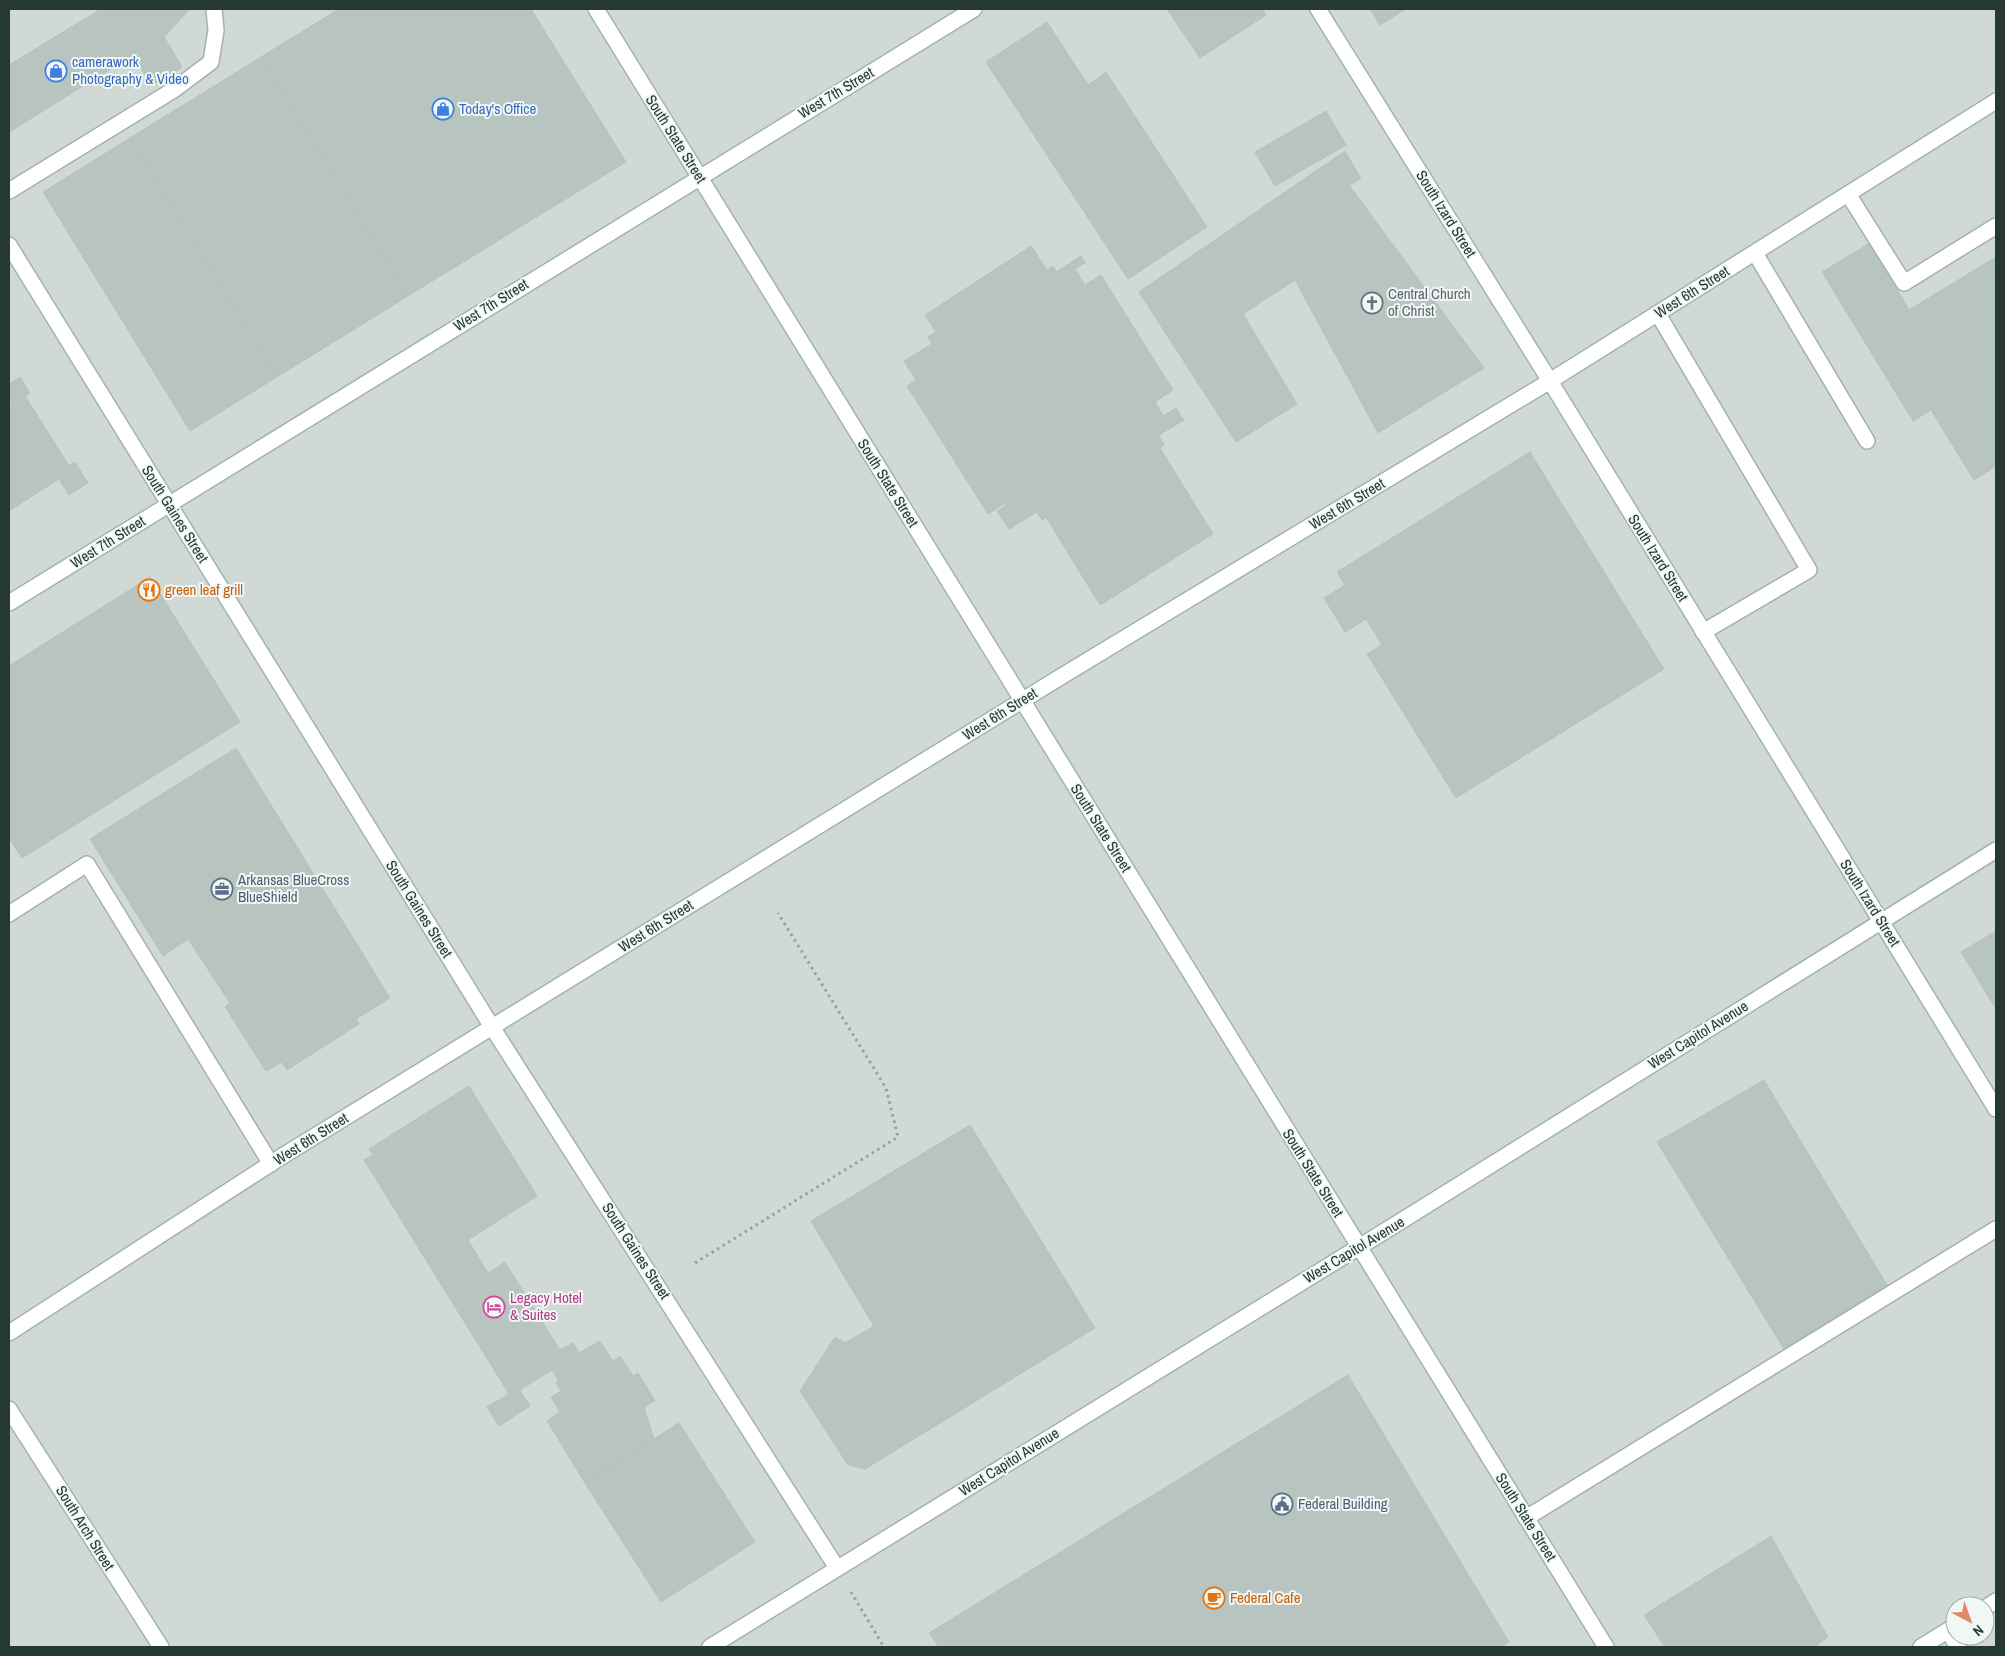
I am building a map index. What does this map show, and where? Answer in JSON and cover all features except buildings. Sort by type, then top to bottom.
[{"type":"street","points":[[9,191],[175,89],[210,62],[216,30],[214,9]]},
{"type":"street","name":"South State Street","points":[[596,9],[1606,1647]]},
{"type":"street","name":"West 7th Street","points":[[9,603],[974,9]]},
{"type":"street","name":"South Izard Street","points":[[1318,9],[1550,381],[1996,1109]]},
{"type":"street","name":"West 6th Street","points":[[9,1333],[271,1164],[1022,700],[1550,381],[1996,101]]},
{"type":"street","points":[[1848,194],[1904,282],[1996,226]]},
{"type":"street","name":"South Gaines Street","points":[[9,245],[492,1027],[837,1568]]},
{"type":"street","points":[[1755,252],[1867,441]]},
{"type":"street","points":[[1658,314],[1809,570],[1703,632]]},
{"type":"street","name":"West Capitol Avenue","points":[[710,1647],[1996,850]]},
{"type":"street","points":[[9,914],[87,864],[271,1164]]},
{"type":"street","points":[[1526,1518],[1996,1229]]},
{"type":"street","name":"South Arch Street","points":[[9,1408],[161,1647]]},
{"type":"street","points":[[1921,1647],[1945,1633]]},
{"type":"path","points":[[695,1263],[898,1137],[886,1088],[778,913]]},
{"type":"path","points":[[837,1568],[884,1647]]},
{"type":"shaded area","points":[[9,9],[1996,9],[1996,1647],[9,1647]]},
{"type":"place","name":"camerawork Photography & Video","points":[[56,71]]},
{"type":"place","name":"Today's Office","points":[[443,109]]},
{"type":"place","name":"Central Church of Christ","points":[[1372,303]]},
{"type":"place","name":"green leaf grill","points":[[149,590]]},
{"type":"place","name":"Arkansas BlueCross BlueShield","points":[[222,889]]},
{"type":"place","name":"Legacy Hotel & Suites","points":[[494,1307]]},
{"type":"place","name":"Federal Building","points":[[1282,1504]]},
{"type":"place","name":"Federal Cafe","points":[[1214,1598]]}]
